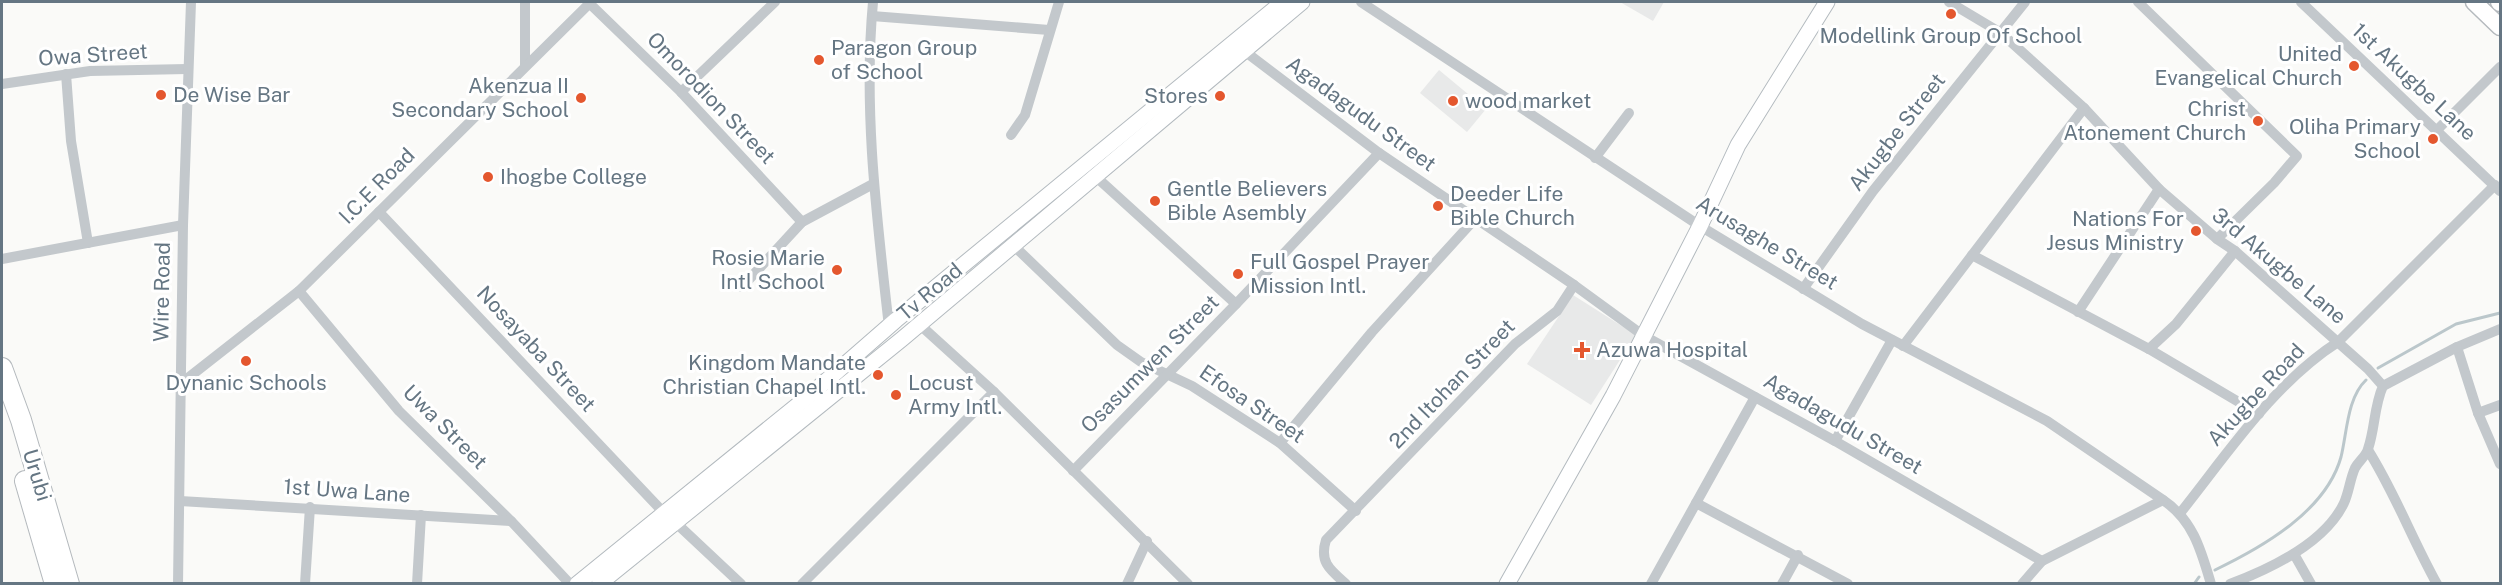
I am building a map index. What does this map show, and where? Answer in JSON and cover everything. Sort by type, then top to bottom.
[{"type":"highway","name":"Urubi","points":[[2,368],[21,420],[69,584]]},
{"type":"highway","name":"Urubi","points":[[2,408],[10,428],[55,584]]},
{"type":"main road","points":[[2474,2],[2500,27]]},
{"type":"street","name":"Wire Road","points":[[178,584],[183,225],[190,2]]},
{"type":"street","points":[[525,2],[525,66]]},
{"type":"street","name":"I.C.E Road","points":[[180,385],[299,291],[590,2]]},
{"type":"street","name":"Omorodion Street","points":[[590,2],[681,92],[802,222]]},
{"type":"street","points":[[681,92],[775,2]]},
{"type":"street","points":[[873,2],[869,71],[873,184],[889,327]]},
{"type":"street","points":[[1011,135],[1025,114],[1059,2]]},
{"type":"street","name":"Tv Road","points":[[599,584],[842,366],[1283,2]]},
{"type":"street","name":"Tv Road","points":[[577,584],[670,518],[855,377],[1302,2]]},
{"type":"street","name":"Arusaghe Street","points":[[1361,2],[1700,226],[1892,340],[2047,421],[2181,512]]},
{"type":"street","points":[[1507,584],[1644,336],[1738,145],[1827,2]]},
{"type":"street","name":"3rd Akugbe Lane","points":[[1949,2],[2001,33],[2084,108],[2159,189],[2217,239],[2235,251],[2338,342],[2383,386]]},
{"type":"street","name":"Akugbe Street","points":[[1803,289],[1873,191],[2025,2]]},
{"type":"street","points":[[2138,2],[2297,156],[2274,183],[2217,239]]},
{"type":"street","name":"1st Akugbe Lane","points":[[2301,2],[2498,188]]},
{"type":"street","points":[[872,16],[1049,30]]},
{"type":"street","name":"Agadagudu Street","points":[[1243,50],[1379,153],[1474,220],[1574,285],[1644,336],[1836,441],[2042,561]]},
{"type":"street","points":[[2437,130],[2500,67]]},
{"type":"street","name":"Owa Street","points":[[2,84],[66,74],[187,69]]},
{"type":"street","points":[[66,74],[71,141],[88,243]]},
{"type":"street","points":[[1903,346],[2084,108]]},
{"type":"street","points":[[1596,158],[1629,113]]},
{"type":"street","name":"Osasumwen Street","points":[[1073,471],[1379,153]]},
{"type":"street","points":[[1094,175],[1236,304]]},
{"type":"street","points":[[742,287],[802,222],[873,184]]},
{"type":"street","name":"Akugbe Road","points":[[2181,512],[2259,414],[2318,354],[2338,342],[2498,188]]},
{"type":"street","points":[[2078,312],[2159,189]]},
{"type":"street","name":"Nosayaba Street","points":[[379,212],[670,518],[741,584]]},
{"type":"street","points":[[1280,443],[1372,332],[1474,220]]},
{"type":"street","points":[[2,259],[183,225]]},
{"type":"street","name":"Efosa Street","points":[[1012,244],[1118,345],[1141,362],[1192,386],[1280,443],[1356,511]]},
{"type":"street","points":[[2149,349],[2176,324],[2235,251]]},
{"type":"street","points":[[1972,255],[2149,349],[2259,414]]},
{"type":"street","name":"2nd Itohan Street","points":[[1346,584],[1324,563],[1322,552],[1326,540],[1515,344],[1557,311],[1574,285]]},
{"type":"street","name":"Uwa Street","points":[[299,291],[399,411],[511,521],[570,584]]},
{"type":"street","points":[[920,324],[994,392],[1188,584]]},
{"type":"street","points":[[2230,584],[2265,571],[2294,554],[2332,521],[2344,503],[2355,469],[2368,450],[2378,397],[2383,386],[2457,346],[2500,329]]},
{"type":"street","points":[[1836,441],[1892,340]]},
{"type":"street","points":[[2457,346],[2478,413],[2500,464]]},
{"type":"street","points":[[842,366],[855,377]]},
{"type":"street","points":[[802,584],[994,392]]},
{"type":"street","points":[[1651,584],[1755,397]]},
{"type":"street","points":[[2478,413],[2500,405]]},
{"type":"street","points":[[2368,450],[2391,487],[2418,550],[2437,584]]},
{"type":"street","points":[[2022,584],[2042,561],[2163,500]]},
{"type":"street","name":"1st Uwa Lane","points":[[180,501],[310,507],[511,521]]},
{"type":"street","points":[[1696,503],[1798,555],[1848,584]]},
{"type":"street","points":[[305,584],[310,507]]},
{"type":"street","points":[[2181,512],[2200,544],[2211,584]]},
{"type":"street","points":[[417,584],[421,515]]},
{"type":"street","points":[[1127,584],[1147,541]]},
{"type":"street","points":[[2294,554],[2311,584]]},
{"type":"street","points":[[1782,584],[1798,555]]},
{"type":"shaded area","points":[[1620,2],[1664,2],[1653,21]]},
{"type":"shaded area","name":"wood market","points":[[1439,70],[1486,109],[1467,132],[1420,93]]},
{"type":"shaded area","name":"Azuwa Hospital","points":[[1573,295],[1636,335],[1591,405],[1527,364]]},
{"type":"waterway","points":[[2378,368],[2456,324],[2500,313]]},
{"type":"waterway","points":[[2215,570],[2272,538],[2290,525],[2322,494],[2341,457],[2351,406],[2366,380]]},
{"type":"waterway","points":[[2194,584],[2199,577]]},
{"type":"place","name":"Modellink Group Of School","points":[[1951,14]]},
{"type":"place","name":"Paragon Group of School","points":[[819,60]]},
{"type":"place","name":"United Evangelical Church","points":[[2354,66]]},
{"type":"place","name":"De Wise Bar","points":[[161,95]]},
{"type":"place","name":"Stores","points":[[1220,96]]},
{"type":"place","name":"Akenzua II Secondary School","points":[[581,98]]},
{"type":"place","name":"wood market","points":[[1453,101]]},
{"type":"place","name":"Christ Atonement Church","points":[[2258,121]]},
{"type":"place","name":"Oliha Primary School","points":[[2433,139]]},
{"type":"place","name":"Ihogbe College","points":[[488,177]]},
{"type":"place","name":"Gentle Believers Bible Asembly","points":[[1155,201]]},
{"type":"place","name":"Deeder Life Bible Church","points":[[1438,206]]},
{"type":"place","name":"Nations For Jesus Ministry","points":[[2196,231]]},
{"type":"place","name":"Rosie Marie Intl School","points":[[837,270]]},
{"type":"place","name":"Full Gospel Prayer Mission Intl.","points":[[1238,274]]},
{"type":"place","name":"Azuwa Hospital","points":[[1582,350]]},
{"type":"place","name":"Dynanic Schools","points":[[246,361]]},
{"type":"place","name":"Kingdom Mandate Christian Chapel Intl.","points":[[878,375]]},
{"type":"place","name":"Locust Army Intl.","points":[[896,395]]}]
